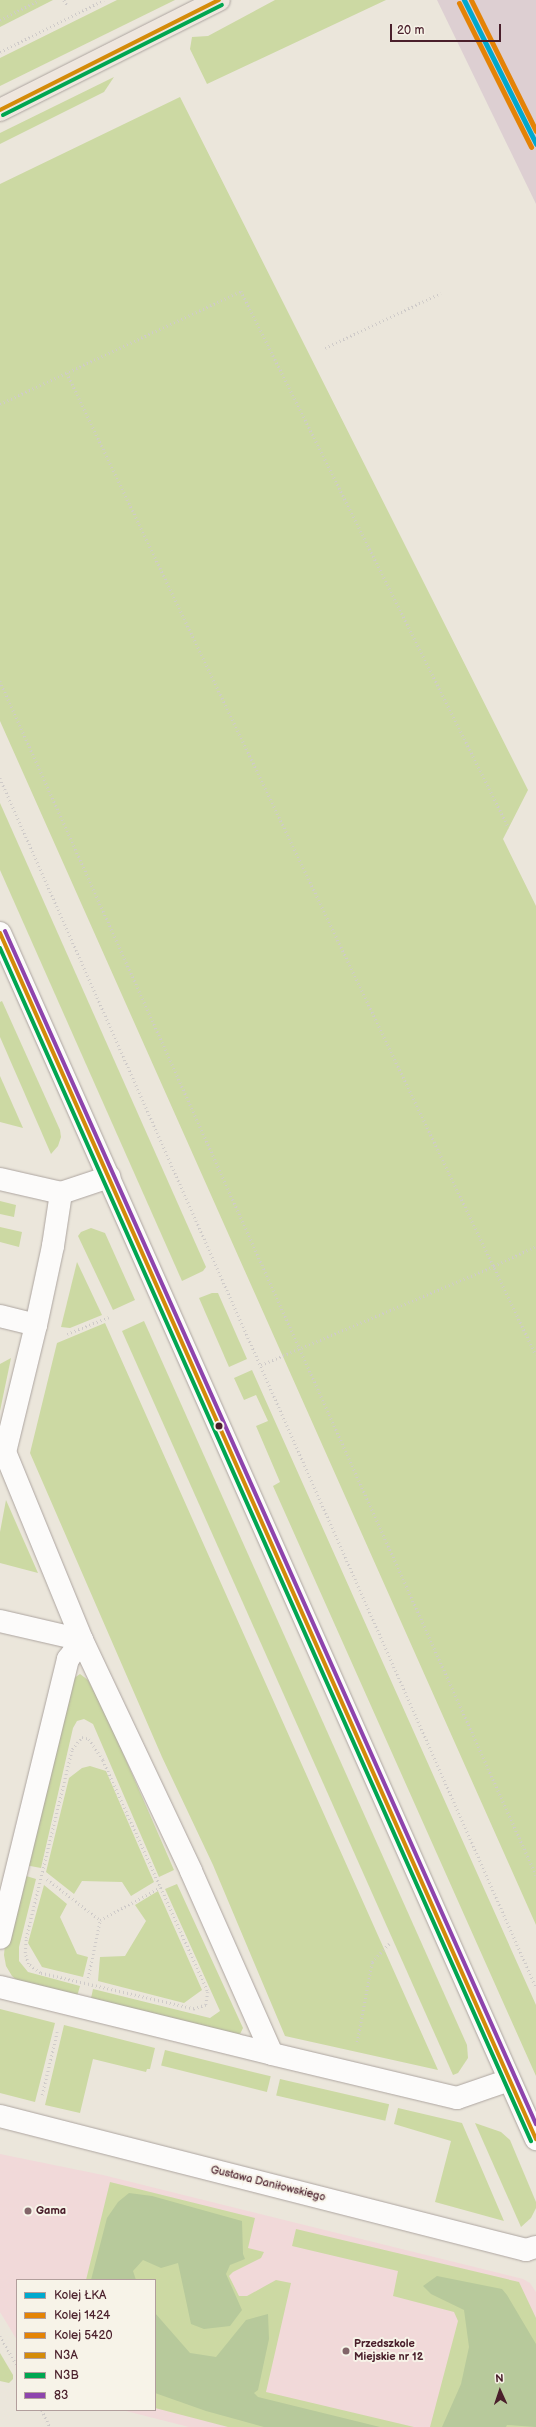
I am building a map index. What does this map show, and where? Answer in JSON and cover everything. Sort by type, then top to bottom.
[{"type":"main road","points":[[0,110],[219,0]]},
{"type":"street","points":[[0,933],[536,2139]]},
{"type":"street","points":[[0,1179],[60,1193],[109,1177]]},
{"type":"street","points":[[60,1193],[53,1246],[36,1325],[2,1460],[82,1640],[191,1871],[272,2054]]},
{"type":"street","points":[[0,1316],[36,1325]]},
{"type":"street","points":[[0,1621],[82,1640]]},
{"type":"street","points":[[0,1938],[68,1659],[82,1640]]},
{"type":"street","points":[[0,1987],[457,2098],[509,2080]]},
{"type":"street","name":"Gustawa Daniłowskiego","points":[[0,2116],[526,2250],[536,2247]]},
{"type":"path","points":[[0,20],[39,0]]},
{"type":"path","points":[[64,0],[68,5]]},
{"type":"path","points":[[0,52],[104,0]]},
{"type":"path","points":[[0,404],[241,291],[509,828]]},
{"type":"path","points":[[325,348],[441,293]]},
{"type":"path","points":[[67,373],[536,1355]]},
{"type":"path","points":[[0,681],[536,1875]]},
{"type":"path","points":[[0,778],[536,1986]]},
{"type":"path","points":[[261,1365],[300,1350],[494,1266],[536,1246]]},
{"type":"path","points":[[36,1325],[67,1334],[109,1317]]},
{"type":"path","points":[[69,1979],[40,1973],[28,1964],[24,1945],[72,1749],[76,1742],[82,1737],[89,1739],[103,1760],[208,1992],[206,2005],[194,2009]]},
{"type":"path","points":[[16,1868],[42,1875],[100,1920]]},
{"type":"path","points":[[87,1983],[100,1920],[191,1871]]},
{"type":"path","points":[[356,2050],[372,1962],[389,1944]]},
{"type":"path","points":[[34,2125],[58,2026]]},
{"type":"path","points":[[0,2336],[16,2364]]},
{"type":"path","points":[[42,2411],[50,2427]]},
{"type":"shaded area","points":[[437,0],[536,0],[536,204]]},
{"type":"shaded area","name":"Przedszkole Miejskie nr 12","points":[[0,2154],[103,2175],[523,2279],[530,2283],[536,2292],[536,2427],[189,2427],[126,2411],[156,2411],[156,2279],[16,2279],[16,2338],[0,2312]]},
{"type":"green space","points":[[0,0],[53,0],[0,27]]},
{"type":"green space","points":[[117,0],[175,0],[0,86],[0,58]]},
{"type":"green space","points":[[275,0],[386,0],[207,84],[190,49],[192,37],[208,36]]},
{"type":"green space","points":[[114,77],[104,92],[0,144],[0,133]]},
{"type":"green space","points":[[180,97],[528,790],[503,839],[536,906],[536,1925],[0,721],[0,184]]},
{"type":"green space","points":[[0,803],[206,1267],[203,1271],[182,1281],[0,870]]},
{"type":"green space","points":[[2,1001],[60,1130],[61,1137],[58,1146],[51,1154],[0,1037],[0,1002]]},
{"type":"green space","points":[[0,1076],[23,1128],[0,1122]]},
{"type":"green space","points":[[0,1201],[16,1205],[14,1217],[0,1214]]},
{"type":"green space","points":[[0,1227],[22,1232],[19,1247],[0,1242]]},
{"type":"green space","points":[[91,1228],[105,1233],[135,1300],[113,1310],[78,1236],[81,1232]]},
{"type":"green space","points":[[77,1262],[102,1315],[70,1328],[61,1327]]},
{"type":"green space","points":[[212,1293],[218,1293],[247,1359],[229,1367],[199,1298]]},
{"type":"green space","points":[[144,1321],[467,2045],[468,2058],[458,2073],[453,2075],[122,1331]]},
{"type":"green space","points":[[105,1323],[438,2070],[285,2036],[213,1865],[162,1757],[30,1453],[57,1343]]},
{"type":"green space","points":[[11,1358],[0,1411],[0,1364]]},
{"type":"green space","points":[[252,1370],[536,2005],[536,2076],[273,1486],[280,1482],[256,1426],[268,1421],[256,1395],[244,1400],[234,1378]]},
{"type":"green space","points":[[6,1500],[38,1573],[0,1563],[0,1532]]},
{"type":"green space","points":[[80,1674],[88,1680],[106,1714],[174,1870],[159,1877],[93,1724],[84,1719],[77,1721],[73,1728],[41,1868],[25,1865],[73,1679]]},
{"type":"green space","points":[[90,1766],[106,1771],[154,1882],[131,1896],[122,1882],[82,1881],[74,1894],[46,1872],[69,1778],[82,1768]]},
{"type":"green space","points":[[23,1875],[36,1879],[19,1947],[19,1961],[28,1972],[80,1986],[76,2000],[21,1984],[12,1976],[6,1966],[4,1955],[5,1944]]},
{"type":"green space","points":[[177,1884],[243,2028],[239,2036],[90,2003],[93,1989],[210,2018],[220,2011],[165,1889]]},
{"type":"green space","points":[[44,1885],[67,1904],[60,1917],[77,1954],[88,1957],[83,1977],[42,1967],[28,1943]]},
{"type":"green space","points":[[158,1891],[202,1990],[184,2003],[98,1981],[100,1957],[125,1956],[146,1921],[135,1905]]},
{"type":"green space","points":[[0,2009],[55,2023],[35,2102],[0,2093]]},
{"type":"green space","points":[[64,2025],[155,2048],[150,2069],[147,2069],[146,2072],[93,2059],[80,2113],[45,2105]]},
{"type":"green space","points":[[165,2050],[271,2076],[267,2092],[161,2066]]},
{"type":"green space","points":[[280,2079],[389,2104],[385,2121],[276,2096]]},
{"type":"green space","points":[[398,2108],[462,2123],[504,2221],[435,2202],[451,2141],[394,2124]]},
{"type":"green space","points":[[475,2123],[501,2132],[510,2140],[536,2202],[536,2208],[531,2218],[521,2227]]},
{"type":"green space","points":[[110,2182],[255,2218],[248,2248],[264,2252],[261,2258],[233,2272],[229,2276],[239,2296],[247,2296],[276,2280],[291,2283],[266,2392],[414,2427],[228,2427],[156,2408],[156,2279],[86,2279]]},
{"type":"green space","points":[[129,2193],[152,2196],[242,2221],[243,2254],[245,2259],[230,2265],[226,2274],[242,2310],[230,2326],[204,2329],[191,2324],[178,2263],[161,2268],[143,2260],[133,2271],[136,2279],[91,2279],[107,2218],[118,2202]]},
{"type":"green space","points":[[296,2229],[519,2282],[536,2318],[536,2427],[430,2427],[458,2321],[454,2312],[393,2296],[398,2271],[292,2246]]},
{"type":"green space","points":[[437,2276],[502,2289],[507,2295],[536,2344],[536,2427],[507,2425],[506,2427],[442,2427],[461,2384],[469,2347],[464,2310],[431,2294],[423,2286]]},
{"type":"green space","points":[[156,2314],[190,2353],[216,2357],[246,2320],[268,2314],[269,2339],[258,2390],[254,2393],[258,2397],[380,2427],[264,2427],[206,2411],[156,2393]]},
{"type":"green space","points":[[0,2353],[13,2375],[13,2379],[9,2383],[0,2381]]},
{"type":"rail line","name":"ŁKA","points":[[464,0],[536,144]]},
{"type":"rail line","name":"5420","points":[[471,0],[536,131]]},
{"type":"rail line","name":"1424","points":[[459,3],[531,147]]},
{"type":"transit line","name":"N3A","points":[[0,110],[219,0]]},
{"type":"transit line","name":"N3B","points":[[3,115],[222,5]]},
{"type":"transit line","name":"83","points":[[5,931],[536,2124]]},
{"type":"transit line","name":"N3A","points":[[0,933],[536,2139]]},
{"type":"transit line","name":"N3B","points":[[0,948],[531,2141]]},
{"type":"place","name":"Gama","points":[[28,2211]]},
{"type":"place","name":"Przedszkole Miejskie nr 12","points":[[346,2351]]}]
